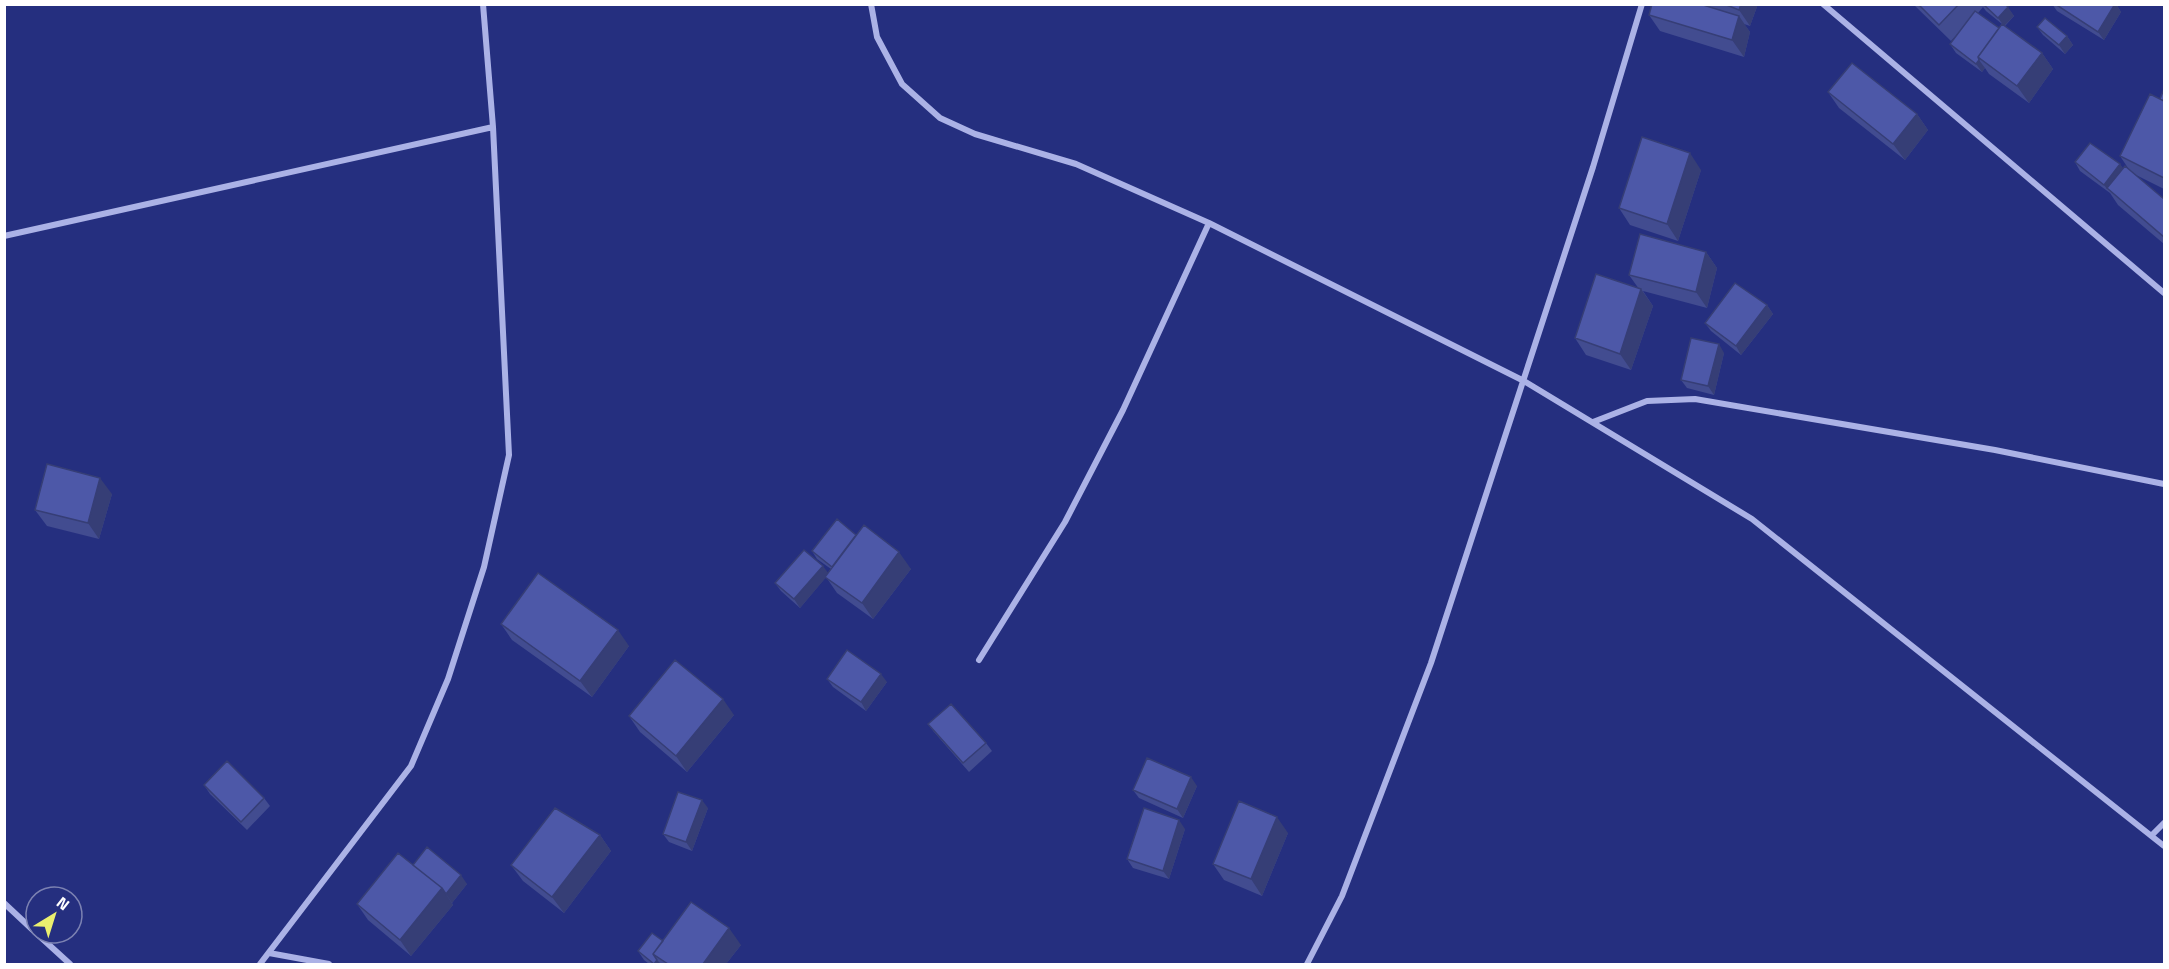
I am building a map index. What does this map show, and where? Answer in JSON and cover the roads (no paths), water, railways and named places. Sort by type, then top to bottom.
[{"type":"street","points":[[260,964],[411,765],[448,679],[484,567],[509,454],[493,127],[483,4]]},
{"type":"street","points":[[871,4],[877,37],[902,84],[940,118],[975,134],[1076,164],[1209,223],[1524,381],[1593,422],[1752,519],[2164,846]]},
{"type":"street","points":[[1307,964],[1342,896],[1431,663],[1593,167],[1642,4]]},
{"type":"street","points":[[1823,4],[2164,293]]},
{"type":"street","points":[[4,236],[493,127]]},
{"type":"street","points":[[979,660],[1065,522],[1081,492],[1123,410],[1209,223]]},
{"type":"street","points":[[1593,422],[1647,401],[1695,399],[1995,450],[2164,484]]},
{"type":"street","points":[[2152,835],[2164,823]]},
{"type":"street","points":[[4,903],[24,922]]},
{"type":"street","points":[[49,945],[70,964]]},
{"type":"street","points":[[268,953],[329,964]]}]
